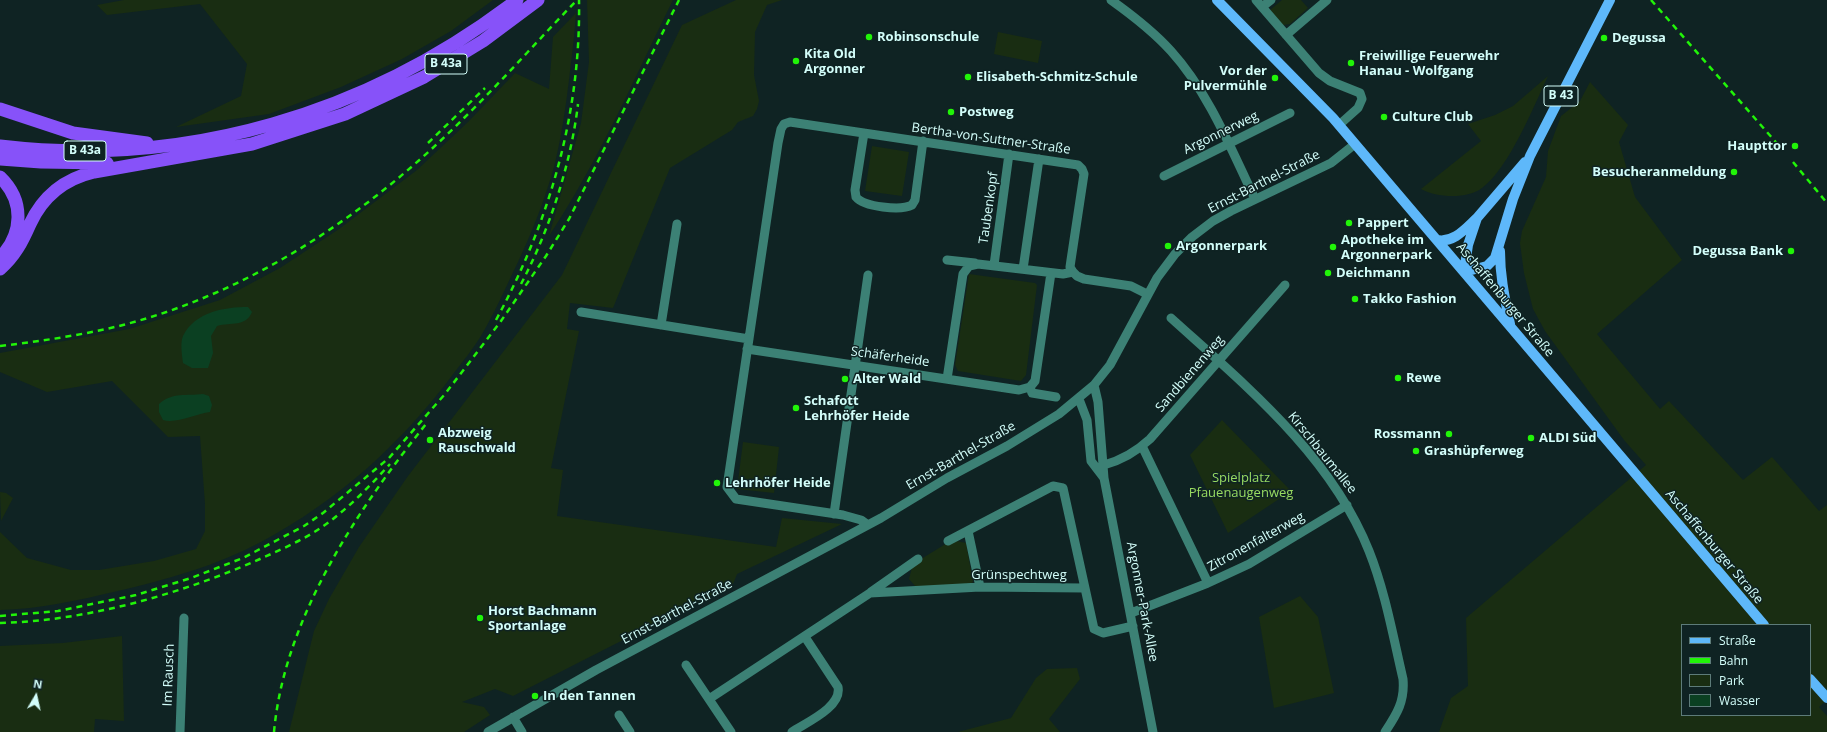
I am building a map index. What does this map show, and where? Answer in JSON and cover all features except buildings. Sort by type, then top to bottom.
[{"type":"highway","name":"B 43a","points":[[0,146],[69,151],[120,151],[170,146],[260,128],[303,115],[372,89],[451,46],[517,0]]},
{"type":"highway","name":"B 43a","points":[[0,159],[74,164],[153,161],[252,144],[315,124],[377,101],[424,78],[498,31],[538,0]]},
{"type":"highway","points":[[0,109],[73,133],[170,146]]},
{"type":"highway","points":[[0,269],[15,255],[41,206],[62,184],[70,179],[94,172],[153,161]]},
{"type":"highway","points":[[0,177],[12,193],[17,203],[18,212],[14,239],[0,258]]},
{"type":"main road","name":"Aschaffenburger Straße","points":[[1217,0],[1340,125],[1354,144],[1763,624]]},
{"type":"main road","name":"B 43","points":[[1477,218],[1468,245],[1464,272],[1492,263],[1500,246],[1513,199],[1530,156],[1610,0]]},
{"type":"main road","name":"B 43","points":[[1437,240],[1448,240],[1457,236],[1477,218],[1530,156]]},
{"type":"main road","points":[[1500,246],[1500,272],[1510,326]]},
{"type":"main road","points":[[1811,680],[1827,698]]},
{"type":"street","points":[[1111,0],[1145,25],[1178,59],[1205,98],[1255,199]]},
{"type":"street","points":[[1256,0],[1319,73],[1330,81],[1358,92],[1361,96],[1362,101],[1360,106],[1340,125]]},
{"type":"street","points":[[1262,8],[1271,0]]},
{"type":"street","points":[[1286,35],[1327,0]]},
{"type":"street","name":"Argonnerweg","points":[[1164,176],[1290,113]]},
{"type":"street","name":"Bertha-von-Suttner-Straße","points":[[749,339],[778,143],[784,124],[790,122],[1078,165],[1082,168],[1084,174],[1070,260],[1070,267],[1073,272]]},
{"type":"street","points":[[864,133],[855,190],[856,197],[865,204],[903,209],[912,205],[915,200],[923,141]]},
{"type":"street","name":"Ernst-Barthel-Straße","points":[[513,717],[596,670],[868,525],[947,478],[1007,446],[1059,414],[1079,399],[1094,385],[1110,365],[1125,341],[1147,294],[1173,257],[1192,237],[1213,221],[1255,199],[1331,163],[1354,144]]},
{"type":"street","name":"Taubenkopf","points":[[994,265],[1009,154]]},
{"type":"street","points":[[1023,269],[1039,159]]},
{"type":"street","points":[[661,325],[677,224]]},
{"type":"street","points":[[947,260],[1051,273],[1063,274],[1073,272],[1084,279],[1131,286],[1147,294]]},
{"type":"street","points":[[947,379],[963,274],[969,266],[978,264]]},
{"type":"street","points":[[1051,273],[1035,381],[1030,386],[1032,393],[1056,397]]},
{"type":"street","points":[[834,514],[868,276]]},
{"type":"street","name":"Sandbienenweg","points":[[1104,464],[1120,460],[1142,446],[1285,285]]},
{"type":"street","points":[[581,312],[749,339],[727,487],[736,499],[834,514],[861,520],[868,525]]},
{"type":"street","name":"Kirschbaumallee","points":[[1171,318],[1219,360],[1294,437],[1326,475],[1347,505],[1366,544],[1376,572],[1403,679],[1404,692],[1401,707],[1385,732]]},
{"type":"street","name":"Schäferheide","points":[[747,349],[1019,390],[1030,386]]},
{"type":"street","name":"Argonner-Park-Allee","points":[[1094,385],[1098,402],[1104,478],[1153,732]]},
{"type":"street","name":"Argonner-Park-Allee","points":[[1079,399],[1087,420],[1091,461],[1104,478]]},
{"type":"street","points":[[1142,446],[1208,583]]},
{"type":"street","points":[[948,541],[1053,486],[1063,488],[1084,588]]},
{"type":"street","name":"Zitronenfalterweg","points":[[1131,613],[1208,583],[1249,564],[1347,505]]},
{"type":"street","points":[[968,531],[980,588]]},
{"type":"street","points":[[709,700],[805,637],[918,559]]},
{"type":"street","name":"Grünspechtweg","points":[[870,593],[980,588],[1084,588],[1092,623],[1096,631],[1103,633],[1133,626]]},
{"type":"street","name":"Im Rausch","points":[[180,732],[184,618]]},
{"type":"street","points":[[792,732],[833,705],[839,696],[838,687],[805,637]]},
{"type":"street","points":[[686,665],[731,732]]},
{"type":"street","points":[[619,715],[630,732]]},
{"type":"street","points":[[488,732],[513,717],[522,732]]},
{"type":"green space","points":[[124,0],[493,0],[451,31],[402,59],[341,87],[269,114],[176,127],[241,96],[247,64],[200,4],[107,15],[97,5]]},
{"type":"green space","points":[[587,0],[673,0],[630,90],[584,179],[549,236],[581,123],[589,62]]},
{"type":"green space","points":[[736,0],[782,0],[767,5],[755,32],[754,75],[759,101],[757,109],[753,116],[738,122],[732,130],[670,168],[613,308],[570,303],[567,329],[579,331],[551,468],[563,470],[557,516],[776,547],[782,518],[842,524],[737,574],[733,584],[513,696],[495,689],[462,702],[484,707],[490,715],[464,732],[289,732],[314,631],[329,599],[359,547],[408,476],[562,275],[682,25]]},
{"type":"green space","points":[[1282,0],[1301,0],[1308,8],[1290,24],[1283,25],[1270,10]]},
{"type":"green space","points":[[576,13],[563,126],[558,151],[548,188],[529,238],[496,309],[478,341],[434,399],[390,447],[342,489],[317,508],[290,526],[244,551],[173,577],[137,586],[74,601],[45,606],[0,610],[0,532],[27,558],[71,570],[99,570],[154,561],[196,549],[205,531],[205,504],[200,436],[168,437],[112,381],[47,392],[0,372],[0,353],[129,329],[220,300],[280,268],[339,229],[417,170],[468,122],[515,73],[549,89],[553,37]]},
{"type":"green space","points":[[998,32],[1042,41],[1038,63],[994,54]]},
{"type":"green space","points":[[1548,76],[1511,152],[1492,179],[1482,188],[1476,192],[1461,196],[1444,196],[1421,189],[1481,141],[1468,124],[1495,115],[1513,106]]},
{"type":"green space","points":[[1590,82],[1628,125],[1619,142],[1635,197],[1682,260],[1597,334],[1660,409],[1669,401],[1743,480],[1772,457],[1819,511],[1827,505],[1827,700],[1819,707],[1827,716],[1827,732],[1439,732],[1451,698],[1468,686],[1466,618],[1646,465],[1624,440],[1545,331],[1533,309],[1524,273],[1520,243],[1522,231],[1546,177],[1548,151],[1561,116],[1580,101]]},
{"type":"green space","points":[[872,146],[909,152],[902,196],[865,191]]},
{"type":"green space","points":[[969,274],[1035,283],[1037,285],[1026,375],[1021,381],[958,371],[955,365]]},
{"type":"green space","name":"Spielplatz Pfauenaugenweg","points":[[1222,420],[1291,491],[1228,533],[1190,455]]},
{"type":"green space","points":[[743,442],[779,447],[774,493],[737,489]]},
{"type":"green space","points":[[0,492],[6,493],[13,498],[1,521]]},
{"type":"green space","points":[[952,540],[966,543],[973,582],[970,584],[916,587],[909,579],[913,564]]},
{"type":"green space","points":[[1300,596],[1318,617],[1334,693],[1274,708],[1259,617]]},
{"type":"green space","points":[[122,636],[124,721],[95,719],[94,732],[0,732],[0,646],[63,643]]},
{"type":"green space","points":[[1077,668],[1080,679],[1049,719],[1060,732],[958,732],[1011,718],[1036,678],[1047,669]]},
{"type":"water","points":[[248,307],[252,312],[246,320],[238,323],[217,326],[211,336],[213,353],[208,368],[192,368],[183,363],[182,339],[188,328],[195,321],[211,312],[229,308]]},
{"type":"water","points":[[203,394],[209,396],[212,405],[210,412],[180,420],[163,420],[159,412],[159,404],[164,400],[180,395]]},
{"type":"railway","points":[[0,346],[93,332],[123,325],[171,310],[218,292],[263,270],[307,244],[349,216],[389,186],[427,153],[478,104],[577,0]]},
{"type":"railway","points":[[496,320],[532,244],[547,205],[558,165],[568,124],[574,83],[578,42],[579,0]]},
{"type":"railway","points":[[0,616],[58,611],[136,595],[191,578],[243,558],[304,526],[323,513],[389,458],[445,394],[501,321],[546,256],[569,219],[679,0]]},
{"type":"railway","points":[[1651,0],[1781,148]]},
{"type":"railway","points":[[428,143],[485,88]]},
{"type":"railway","points":[[521,284],[541,242],[557,197],[570,150],[578,104]]},
{"type":"railway","points":[[1793,162],[1827,203]]},
{"type":"railway","points":[[274,732],[281,690],[292,648],[308,608],[350,529],[400,457],[426,424]]},
{"type":"railway","points":[[0,623],[33,621],[99,611],[166,594],[230,572],[290,545],[319,529],[348,507],[390,464]]},
{"type":"place","name":"Robinsonschule","points":[[869,37]]},
{"type":"place","name":"Degussa","points":[[1604,38]]},
{"type":"place","name":"Kita Old Argonner","points":[[796,61]]},
{"type":"place","name":"Freiwillige Feuerwehr Hanau - Wolfgang","points":[[1351,63]]},
{"type":"place","name":"Elisabeth-Schmitz-Schule","points":[[968,77]]},
{"type":"place","name":"Vor der Pulvermühle","points":[[1275,78]]},
{"type":"place","name":"Postweg","points":[[951,112]]},
{"type":"place","name":"Culture Club","points":[[1384,117]]},
{"type":"place","name":"Haupttor","points":[[1795,146]]},
{"type":"place","name":"Besucheranmeldung","points":[[1734,172]]},
{"type":"place","name":"Pappert","points":[[1349,223]]},
{"type":"place","name":"Argonnerpark","points":[[1168,246]]},
{"type":"place","name":"Apotheke im Argonnerpark","points":[[1333,247]]},
{"type":"place","name":"Degussa Bank","points":[[1791,251]]},
{"type":"place","name":"Deichmann","points":[[1328,273]]},
{"type":"place","name":"Takko Fashion","points":[[1355,299]]},
{"type":"place","name":"Rewe","points":[[1398,378]]},
{"type":"place","name":"Alter Wald","points":[[845,379]]},
{"type":"place","name":"Schafott Lehrhöfer Heide","points":[[796,408]]},
{"type":"place","name":"Rossmann","points":[[1449,434]]},
{"type":"place","name":"ALDI Süd","points":[[1531,438]]},
{"type":"place","name":"Abzweig Rauschwald","points":[[430,440]]},
{"type":"place","name":"Grashüpferweg","points":[[1416,451]]},
{"type":"place","name":"Lehrhöfer Heide","points":[[717,483]]},
{"type":"place","name":"Horst Bachmann Sportanlage","points":[[480,618]]},
{"type":"place","name":"In den Tannen","points":[[535,696]]}]
